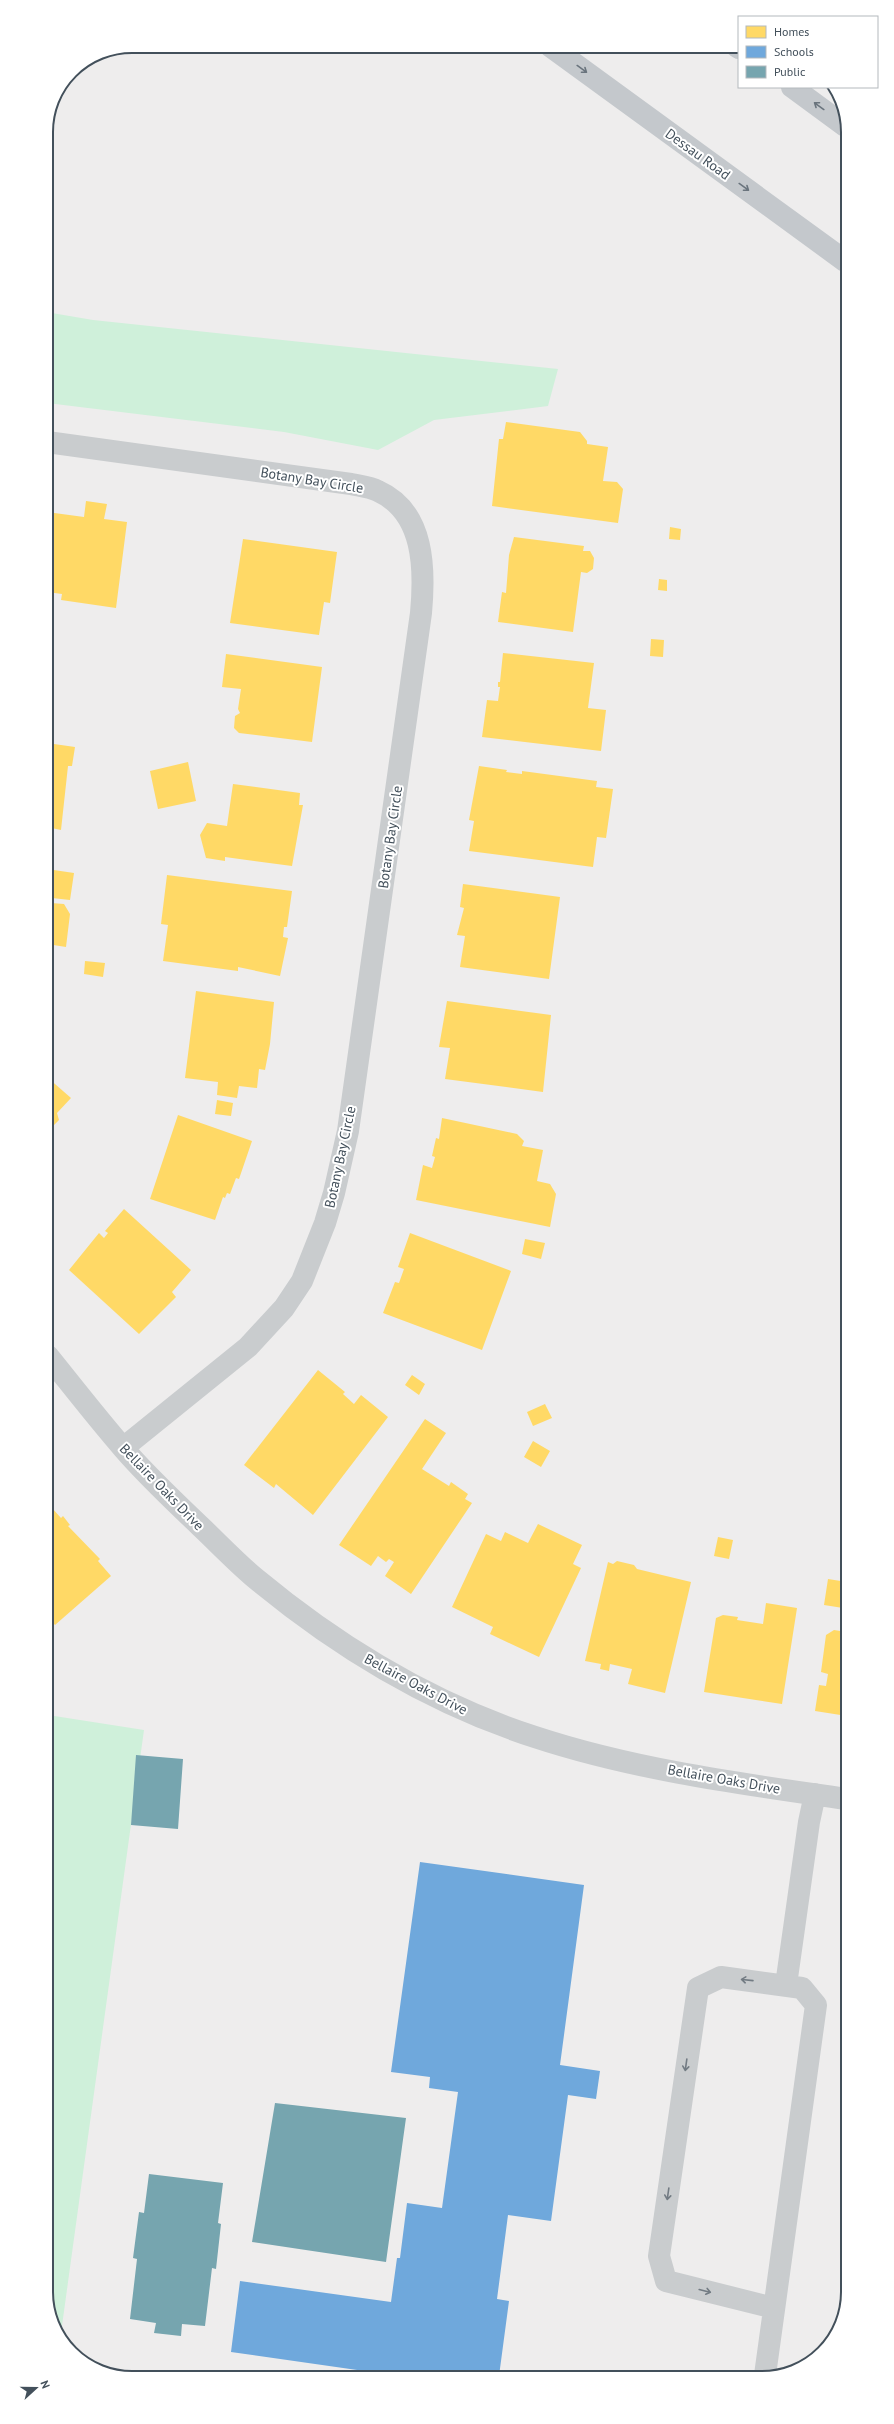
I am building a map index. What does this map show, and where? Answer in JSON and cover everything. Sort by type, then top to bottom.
[{"type":"main road","name":"Dessau Road","points":[[560,53],[841,258]]},
{"type":"main road","points":[[793,88],[840,122]]},
{"type":"street","name":"Botany Bay Circle","points":[[53,443],[351,484],[378,491],[395,503],[409,520],[417,538],[424,584],[348,1131],[334,1194],[325,1223],[302,1281],[284,1308],[248,1347],[123,1448]]},
{"type":"street","name":"Bellaire Oaks Drive","points":[[53,1362],[123,1448],[160,1488],[253,1577],[305,1618],[386,1671],[474,1715],[535,1737],[596,1755],[751,1786],[841,1798]]},
{"type":"street","points":[[786,1985],[809,1822],[815,1794]]},
{"type":"street","points":[[766,2371],[816,2005],[802,1988],[721,1977],[698,1988],[659,2256],[666,2281],[774,2308]]},
{"type":"green space","points":[[53,313],[93,320],[558,369],[548,406],[434,420],[378,450],[284,432],[53,404]]},
{"type":"green space","points":[[53,1716],[144,1730],[62,2328],[56,2313],[53,2292]]},
{"type":"building: Homes","points":[[506,422],[580,432],[587,441],[587,444],[608,447],[603,481],[617,482],[623,489],[618,523],[492,506],[499,439],[503,439]]},
{"type":"building: Homes","points":[[86,501],[107,504],[104,519],[127,522],[116,608],[61,600],[62,594],[53,593],[53,513],[84,517]]},
{"type":"building: Homes","points":[[670,527],[681,529],[680,540],[669,539]]},
{"type":"building: Homes","points":[[514,537],[584,546],[583,551],[590,551],[594,558],[593,569],[587,573],[581,572],[573,632],[498,622],[502,592],[506,593],[509,555]]},
{"type":"building: Homes","points":[[243,539],[337,552],[330,603],[324,602],[319,635],[230,623]]},
{"type":"building: Homes","points":[[659,579],[667,580],[667,591],[658,590]]},
{"type":"building: Homes","points":[[651,639],[664,640],[663,657],[650,656]]},
{"type":"building: Homes","points":[[503,653],[594,663],[588,708],[606,710],[601,751],[482,737],[487,700],[498,701],[500,687],[498,687],[498,682],[500,682]]},
{"type":"building: Homes","points":[[226,654],[322,667],[312,742],[239,733],[234,728],[235,716],[240,713],[238,709],[241,689],[222,687]]},
{"type":"building: Homes","points":[[53,744],[75,747],[72,766],[68,766],[61,830],[53,828]]},
{"type":"building: Homes","points":[[188,762],[196,801],[158,809],[150,771]]},
{"type":"building: Homes","points":[[479,766],[507,770],[506,772],[522,774],[522,771],[597,781],[596,787],[613,789],[606,838],[597,837],[593,867],[469,851],[474,821],[469,820]]},
{"type":"building: Homes","points":[[233,784],[300,793],[299,805],[303,805],[292,866],[225,857],[225,861],[206,858],[200,835],[207,823],[227,826]]},
{"type":"building: Homes","points":[[53,870],[74,873],[70,900],[53,898]]},
{"type":"building: Homes","points":[[167,875],[292,891],[287,927],[284,927],[283,937],[288,938],[280,976],[238,967],[238,971],[163,961],[168,925],[161,924]]},
{"type":"building: Homes","points":[[463,884],[560,897],[549,979],[460,967],[465,936],[457,935],[464,908],[460,907]]},
{"type":"building: Homes","points":[[53,903],[64,904],[70,914],[66,947],[53,945]]},
{"type":"building: Homes","points":[[85,961],[105,963],[103,977],[84,974]]},
{"type":"building: Homes","points":[[196,991],[274,1002],[270,1044],[265,1070],[259,1069],[257,1088],[239,1086],[237,1098],[217,1095],[218,1082],[185,1078]]},
{"type":"building: Homes","points":[[447,1001],[551,1015],[543,1092],[445,1079],[450,1048],[439,1047]]},
{"type":"building: Homes","points":[[53,1082],[71,1098],[57,1113],[59,1120],[53,1126]]},
{"type":"building: Homes","points":[[217,1100],[233,1103],[231,1116],[215,1114]]},
{"type":"building: Homes","points":[[178,1115],[252,1141],[239,1179],[236,1178],[230,1194],[227,1193],[225,1198],[223,1197],[215,1220],[150,1199]]},
{"type":"building: Homes","points":[[442,1118],[517,1134],[524,1141],[522,1146],[543,1150],[537,1181],[550,1184],[556,1194],[550,1227],[416,1200],[423,1165],[432,1168],[435,1157],[432,1156],[436,1138],[439,1139]]},
{"type":"building: Homes","points":[[124,1209],[191,1270],[172,1292],[176,1297],[139,1334],[69,1270],[99,1233],[104,1238],[108,1233],[105,1231]]},
{"type":"building: Homes","points":[[410,1233],[511,1271],[482,1350],[383,1313],[395,1282],[399,1283],[404,1269],[398,1267]]},
{"type":"building: Homes","points":[[525,1239],[545,1243],[541,1259],[522,1254]]},
{"type":"building: Homes","points":[[318,1370],[345,1392],[343,1394],[354,1404],[361,1395],[388,1417],[313,1515],[276,1484],[274,1488],[244,1465]]},
{"type":"building: Homes","points":[[412,1375],[425,1384],[419,1395],[405,1385]]},
{"type":"building: Homes","points":[[545,1404],[552,1418],[533,1426],[527,1412]]},
{"type":"building: Homes","points":[[425,1419],[446,1433],[422,1469],[449,1486],[451,1482],[468,1494],[465,1499],[472,1503],[411,1594],[385,1576],[394,1562],[389,1559],[386,1562],[378,1556],[371,1566],[339,1545]]},
{"type":"building: Homes","points":[[533,1441],[550,1451],[541,1467],[524,1457]]},
{"type":"building: Homes","points":[[53,1509],[61,1518],[63,1516],[70,1525],[68,1526],[100,1559],[98,1561],[111,1576],[55,1625],[53,1623]]},
{"type":"building: Homes","points":[[538,1524],[582,1545],[573,1564],[581,1568],[539,1657],[490,1634],[493,1627],[452,1607],[486,1534],[501,1541],[505,1532],[528,1543]]},
{"type":"building: Homes","points":[[718,1537],[733,1540],[729,1559],[714,1556]]},
{"type":"building: Homes","points":[[617,1561],[634,1565],[637,1569],[691,1582],[665,1693],[628,1684],[632,1669],[610,1664],[609,1671],[600,1669],[601,1664],[585,1661],[608,1562],[613,1564]]},
{"type":"building: Homes","points":[[828,1579],[841,1581],[841,1608],[824,1605]]},
{"type":"building: Homes","points":[[766,1603],[797,1608],[782,1704],[704,1692],[716,1618],[723,1615],[738,1617],[737,1620],[763,1624]]},
{"type":"building: Homes","points":[[841,1623],[841,1715],[815,1711],[819,1685],[826,1686],[828,1674],[821,1672],[826,1635],[834,1630],[840,1631]]},
{"type":"building: Schools","points":[[420,1862],[584,1885],[560,2065],[600,2071],[596,2099],[568,2095],[551,2221],[508,2215],[497,2299],[509,2301],[500,2371],[364,2371],[231,2352],[240,2281],[391,2302],[397,2258],[400,2258],[407,2203],[442,2208],[458,2092],[429,2088],[430,2077],[391,2072]]},
{"type":"building: Public","points":[[136,1755],[183,1759],[178,1829],[131,1825]]},
{"type":"building: Public","points":[[275,2103],[406,2118],[386,2262],[252,2242]]},
{"type":"building: Public","points":[[149,2174],[223,2183],[218,2223],[221,2224],[216,2269],[212,2268],[205,2326],[182,2324],[181,2336],[154,2333],[156,2323],[130,2319],[137,2259],[133,2258],[139,2212],[144,2213]]}]
